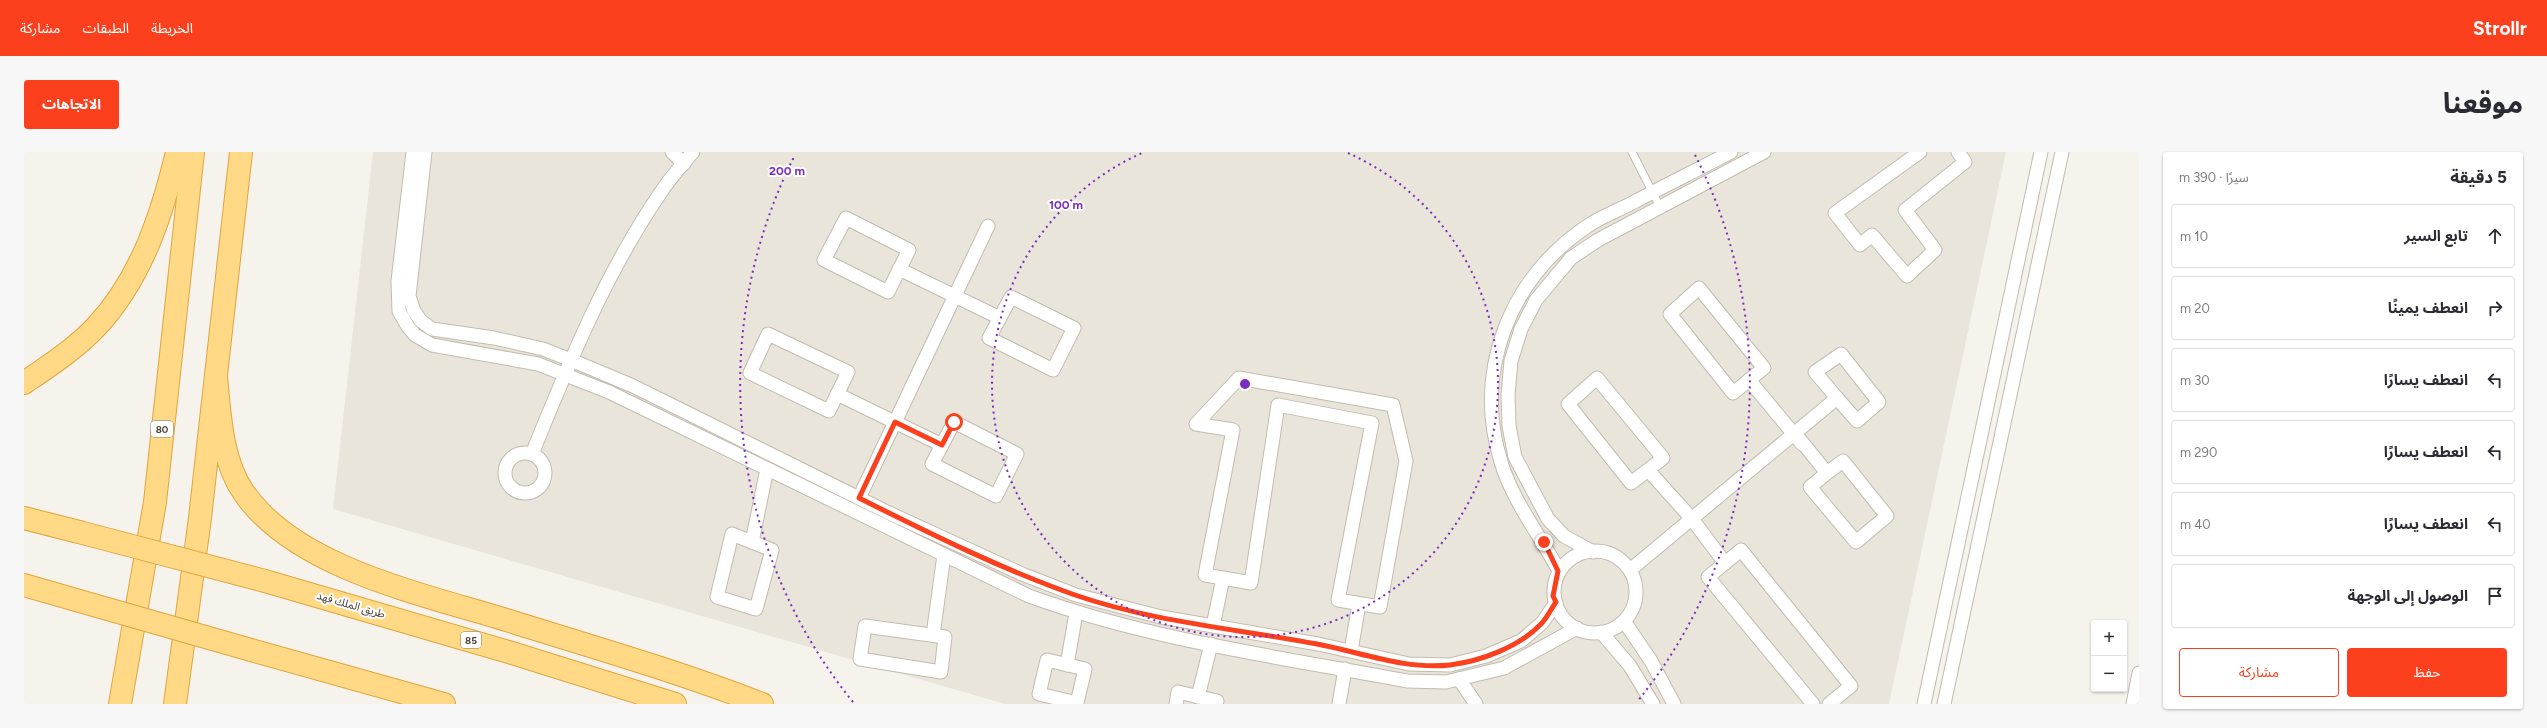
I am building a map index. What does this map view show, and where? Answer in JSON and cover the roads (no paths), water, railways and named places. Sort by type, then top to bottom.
[{"type":"highway","points":[[24,383],[59,360],[96,326],[131,281],[152,236],[170,180],[177,152]]},
{"type":"highway","name":"80","points":[[120,704],[154,502],[193,152]]},
{"type":"highway","points":[[175,704],[216,377],[242,152]]},
{"type":"highway","points":[[216,377],[224,448],[243,492],[267,521],[297,543],[356,573],[584,644],[762,704]]},
{"type":"highway","name":"طريق الملك فهد","points":[[24,518],[265,581],[504,650],[675,704]]},
{"type":"highway","points":[[24,585],[444,704]]},
{"type":"highway","points":[[292,661],[402,704]]},
{"type":"street","points":[[413,152],[398,281],[399,311],[415,336],[432,345],[538,364],[609,392],[1028,596],[1076,613],[1147,631],[1407,681],[1446,682],[1504,668],[1577,628]]},
{"type":"street","points":[[425,152],[409,296],[414,311],[421,321],[432,329],[501,339],[543,349],[571,360],[633,386],[859,498],[1022,574],[1076,595],[1161,617],[1351,651],[1410,664],[1450,665],[1486,656],[1521,641],[1542,623],[1556,602]]},
{"type":"street","points":[[672,152],[684,164]]},
{"type":"street","points":[[532,454],[564,374],[622,256],[661,192],[693,152]]},
{"type":"street","points":[[1558,571],[1578,554],[1593,552],[1604,551],[1627,564],[1638,588],[1632,613],[1612,631],[1586,634],[1564,621],[1553,596],[1558,571],[1544,542],[1522,511],[1501,464],[1494,437],[1491,403],[1494,364],[1504,326],[1524,290],[1556,251],[1589,225],[1731,152]]},
{"type":"street","points":[[1593,552],[1564,536],[1548,519],[1515,457],[1509,426],[1508,395],[1511,361],[1521,329],[1536,300],[1571,258],[1598,240],[1764,152]]},
{"type":"street","points":[[1920,152],[1836,213],[1860,245],[1872,234],[1907,276],[1935,250],[1906,210],[1965,162],[1958,152]]},
{"type":"street","points":[[1924,704],[2041,152]]},
{"type":"street","points":[[1944,704],[2062,152]]},
{"type":"street","points":[[846,218],[909,250],[899,269],[888,292],[824,260],[846,218]]},
{"type":"street","points":[[859,498],[988,226]]},
{"type":"street","points":[[899,269],[1000,318]]},
{"type":"street","points":[[1699,288],[1764,368],[1749,380],[1733,393],[1670,314],[1699,288]]},
{"type":"street","points":[[1011,297],[1074,328],[1053,370],[989,338],[1000,318],[1011,297]]},
{"type":"street","points":[[768,334],[848,372],[837,394],[829,411],[750,373],[768,334]]},
{"type":"street","points":[[1841,354],[1879,402],[1857,421],[1837,398],[1815,372],[1841,354]]},
{"type":"street","points":[[1239,378],[1393,405],[1406,461],[1380,607],[1338,600],[1372,423],[1278,405],[1251,583],[1223,578],[1206,575],[1233,430],[1196,424],[1239,378]]},
{"type":"street","points":[[1597,378],[1663,458],[1648,470],[1631,483],[1568,404],[1597,378]]},
{"type":"street","points":[[1749,380],[1827,473]]},
{"type":"street","points":[[837,394],[942,445]]},
{"type":"street","points":[[1630,570],[1692,519],[1797,437],[1837,398]]},
{"type":"street","points":[[954,422],[1016,454],[996,496],[932,464],[942,445],[954,422]]},
{"type":"street","points":[[1843,461],[1887,516],[1856,542],[1810,487],[1827,473],[1843,461]]},
{"type":"street","points":[[752,542],[767,469]]},
{"type":"street","points":[[1648,470],[1692,519],[1725,563]]},
{"type":"street","points":[[732,534],[752,542],[772,550],[756,609],[717,597],[732,534]]},
{"type":"street","points":[[1813,704],[1708,577],[1741,550],[1851,686],[1829,704]]},
{"type":"street","points":[[933,636],[944,555]]},
{"type":"street","points":[[1213,626],[1223,578]]},
{"type":"street","points":[[1351,651],[1359,604]]},
{"type":"street","points":[[1067,665],[1076,613]]},
{"type":"street","points":[[1624,621],[1651,661],[1674,704]]},
{"type":"street","points":[[865,626],[933,636],[945,637],[941,672],[860,659],[865,626]]},
{"type":"street","points":[[1602,632],[1630,666],[1652,704]]},
{"type":"street","points":[[1198,697],[1211,644]]},
{"type":"street","points":[[1339,704],[1345,669]]},
{"type":"street","points":[[2133,704],[2139,673]]},
{"type":"street","points":[[1459,679],[1476,704]]},
{"type":"street","points":[[1176,704],[1178,692],[1217,701],[1216,704]]},
{"type":"lane","points":[[1632,152],[1660,207]]}]
